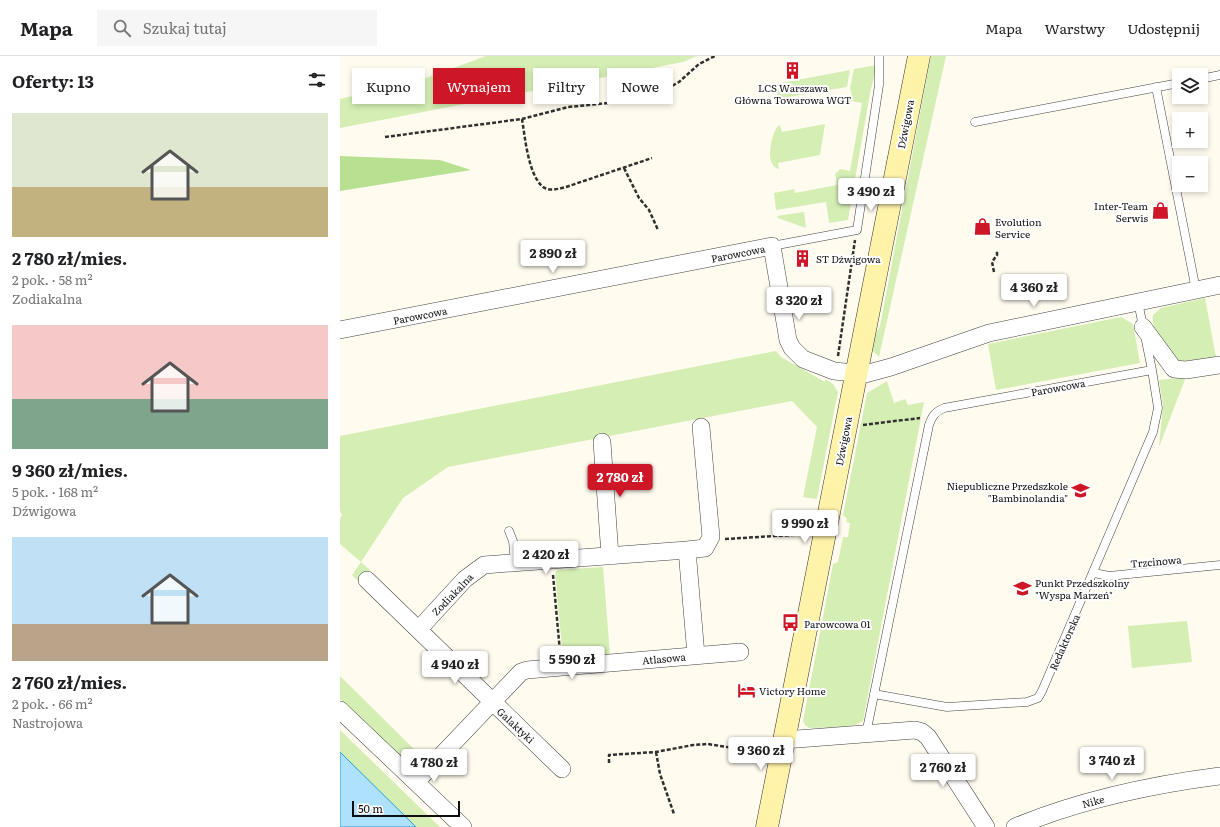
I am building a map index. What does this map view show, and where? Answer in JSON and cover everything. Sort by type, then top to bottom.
[{"type":"main road","name":"Dźwigowa","points":[[767,827],[919,56]]},
{"type":"street","name":"Parowcowa","points":[[340,330],[772,246],[788,340],[792,348],[803,359],[834,371],[856,374],[873,373],[989,333],[1220,285]]},
{"type":"street","points":[[1143,327],[1174,369],[1186,370],[1220,365]]},
{"type":"street","points":[[687,550],[705,548],[711,540],[701,426]]},
{"type":"street","points":[[602,442],[610,556]]},
{"type":"street","name":"Zodiakalna","points":[[419,629],[476,569],[484,565],[687,550]]},
{"type":"street","name":"Atlasowa","points":[[687,550],[696,655]]},
{"type":"street","name":"Galaktyki","points":[[368,580],[562,769]]},
{"type":"street","name":"Atlasowa","points":[[416,782],[521,672],[534,668],[740,652]]},
{"type":"street","points":[[340,710],[463,827]]},
{"type":"street","points":[[784,740],[915,730],[922,732],[928,737],[986,827]]},
{"type":"street","name":"Nike","points":[[1015,827],[1035,819],[1108,797],[1159,786],[1220,776]]},
{"type":"lane","points":[[772,246],[856,230],[879,85],[879,56]]},
{"type":"lane","points":[[1208,78],[1220,75]]},
{"type":"lane","points":[[975,122],[1172,84]]},
{"type":"lane","points":[[1156,87],[1196,290]]},
{"type":"lane","points":[[1138,302],[1152,370]]},
{"type":"lane","name":"Parowcowa","points":[[932,416],[944,408],[1152,370]]},
{"type":"lane","name":"Redaktorska","points":[[874,694],[947,707],[1027,702],[1038,698],[1094,573],[1157,420],[1158,408],[1152,370]]},
{"type":"lane","points":[[866,734],[928,425],[932,416]]},
{"type":"lane","points":[[509,531],[513,541],[515,563]]},
{"type":"lane","name":"Trzcinowa","points":[[1094,573],[1109,576],[1220,565]]},
{"type":"path","points":[[385,137],[522,119],[568,107],[649,99],[679,82],[699,64],[715,56]]},
{"type":"path","points":[[522,119],[528,154],[534,175],[542,186],[552,190],[566,188],[652,158]]},
{"type":"path","points":[[624,168],[638,198],[649,210],[658,230]]},
{"type":"path","points":[[837,360],[856,230]]},
{"type":"path","points":[[994,272],[992,262],[997,255],[997,250]]},
{"type":"path","points":[[859,426],[932,416]]},
{"type":"path","points":[[711,540],[796,533],[812,534]]},
{"type":"path","points":[[551,560],[562,666]]},
{"type":"path","points":[[610,763],[609,755],[656,752],[693,745],[708,744],[759,753]]},
{"type":"path","points":[[656,752],[660,774],[674,814]]},
{"type":"green space","points":[[486,56],[697,56],[683,62],[652,68],[607,68],[607,77],[599,78],[599,68],[533,68],[533,91],[525,92],[525,68],[453,68]]},
{"type":"green space","points":[[931,56],[946,56],[879,357],[872,350],[872,342],[880,326]]},
{"type":"green space","points":[[877,65],[870,93],[848,220],[829,223],[826,202],[776,210],[774,193],[794,189],[795,193],[837,185],[835,174],[840,169],[850,171],[862,103],[851,101],[849,97],[852,96],[850,88],[854,69]]},
{"type":"green space","points":[[850,70],[847,87],[788,97],[789,104],[782,103],[778,99],[776,84]]},
{"type":"green space","points":[[433,75],[433,104],[465,104],[340,128],[340,99],[352,96],[352,104],[425,104],[425,78]]},
{"type":"green space","points":[[825,124],[820,155],[778,163],[779,169],[774,167],[770,157],[770,150],[777,127],[780,125],[782,132]]},
{"type":"green space","points":[[340,156],[440,160],[471,170],[340,191]]},
{"type":"green space","points":[[804,212],[806,228],[778,218],[777,216]]},
{"type":"green space","points":[[1205,298],[1216,357],[1175,364],[1156,335],[1153,315],[1161,308]]},
{"type":"green space","points":[[1121,317],[1133,324],[1140,363],[996,390],[988,344]]},
{"type":"green space","points":[[776,351],[781,357],[825,382],[825,379],[833,384],[838,392],[817,499],[803,497],[817,427],[792,401],[448,467],[403,498],[361,562],[340,544],[340,518],[342,515],[340,510],[340,436]]},
{"type":"green space","points":[[1186,377],[1159,447],[1163,405],[1159,380]]},
{"type":"green space","points":[[887,381],[894,403],[905,399],[908,405],[924,402],[863,721],[851,726],[837,728],[809,728],[803,721],[833,564],[838,562],[843,537],[848,537],[850,523],[846,522],[847,519],[843,515],[867,393]]},
{"type":"green space","points":[[361,562],[372,572],[360,583],[352,575]]},
{"type":"green space","points":[[603,567],[610,655],[565,659],[563,658],[555,573],[557,570]]},
{"type":"green space","points":[[1187,621],[1192,662],[1132,668],[1128,626]]},
{"type":"green space","points":[[340,676],[426,761],[417,767],[408,765],[340,699]]},
{"type":"green space","points":[[340,730],[440,827],[340,827]]},
{"type":"water","points":[[340,752],[416,827],[340,827]]},
{"type":"place","name":"LCS Warszawa Główna Towarowa WGT","points":[[793,70]]},
{"type":"place","name":"Inter-Team Serwis","points":[[1161,211]]},
{"type":"place","name":"Evolution Service","points":[[982,227]]},
{"type":"place","name":"ST Dźwigowa","points":[[803,258]]},
{"type":"place","name":"Niepubliczne Przedszkole \"Bambinolandia\"","points":[[1081,491]]},
{"type":"place","name":"Punkt Przedszkolny \"Wyspa Marzeń\"","points":[[1022,588]]},
{"type":"place","name":"Parowcowa 01","points":[[791,623]]},
{"type":"place","name":"Victory Home","points":[[746,690]]}]
